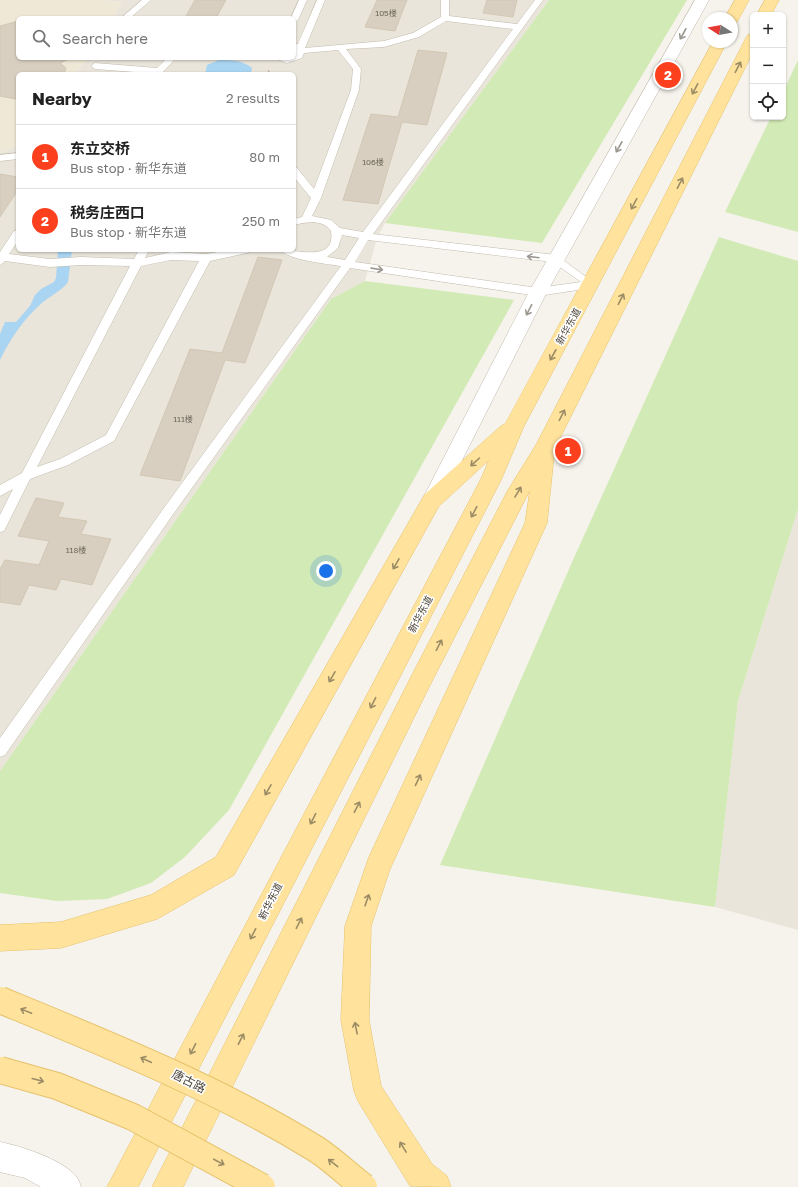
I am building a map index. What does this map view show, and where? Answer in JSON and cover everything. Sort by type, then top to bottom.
[{"type":"main road","points":[[735,12],[742,0]]},
{"type":"main road","points":[[766,12],[772,0]]},
{"type":"main road","points":[[167,1187],[421,680],[515,496],[544,450],[750,44]]},
{"type":"main road","name":"新华东道","points":[[122,1183],[491,480],[514,426],[717,48]]},
{"type":"main road","points":[[0,938],[62,935],[157,906],[225,866],[432,500],[514,426]]},
{"type":"main road","points":[[425,1183],[368,1091],[355,1020],[358,926],[378,866],[536,523],[544,450]]},
{"type":"main road","name":"唐古路","points":[[0,1000],[143,1059],[236,1105],[317,1150],[364,1187]]},
{"type":"main road","points":[[0,1070],[57,1086],[133,1117],[228,1167],[262,1187]]},
{"type":"street","points":[[432,500],[538,292],[702,0]]},
{"type":"street","points":[[0,1157],[11,1158],[57,1179],[66,1187]]},
{"type":"lane","points":[[127,16],[147,0]]},
{"type":"lane","points":[[296,16],[303,0]]},
{"type":"lane","points":[[296,57],[299,56],[298,48],[321,0]]},
{"type":"lane","points":[[445,0],[445,18]]},
{"type":"lane","points":[[0,750],[170,509],[348,264],[365,236],[539,0]]},
{"type":"lane","points":[[298,48],[384,44],[416,35],[445,18],[519,27]]},
{"type":"lane","points":[[306,219],[316,198],[355,90],[357,69],[340,47]]},
{"type":"lane","points":[[157,72],[170,60]]},
{"type":"lane","points":[[90,72],[97,62],[151,72]]},
{"type":"lane","points":[[0,158],[16,156]]},
{"type":"lane","points":[[296,173],[316,198]]},
{"type":"lane","points":[[296,222],[306,219],[325,221],[336,232],[337,238],[334,245],[329,250],[311,256]]},
{"type":"lane","points":[[336,232],[556,259],[591,284]]},
{"type":"lane","points":[[16,236],[1,259],[50,263],[81,261],[136,263],[171,256],[206,258],[237,252]]},
{"type":"lane","points":[[0,527],[143,252]]},
{"type":"lane","points":[[291,252],[301,256],[311,256],[348,264],[538,292],[591,284]]},
{"type":"lane","points":[[0,491],[26,476],[64,462],[110,438],[206,258]]},
{"type":"shaded area","points":[[0,0],[95,0],[122,2],[114,16],[16,16],[16,60],[86,60],[77,72],[16,72],[16,145],[0,153]]},
{"type":"shaded area","points":[[95,0],[549,0],[385,223],[377,238],[365,281],[331,299],[0,771],[0,153],[16,145],[16,252],[296,252],[296,72],[77,72],[86,60],[296,60],[296,16],[114,16],[122,2]]},
{"type":"shaded area","points":[[798,509],[798,930],[715,907],[738,701]]},
{"type":"green space","points":[[549,0],[687,0],[542,243],[385,223]]},
{"type":"green space","points":[[798,60],[798,232],[725,212],[770,120],[786,120],[786,86]]},
{"type":"green space","points":[[719,237],[798,261],[798,509],[738,701],[715,907],[440,865],[573,560]]},
{"type":"green space","points":[[365,281],[514,300],[229,810],[185,857],[151,883],[107,899],[57,901],[0,893],[0,771],[331,299]]},
{"type":"water","points":[[219,60],[233,60],[244,63],[252,68],[251,72],[205,72],[207,65]]},
{"type":"water","points":[[58,252],[72,252],[68,282],[30,314],[13,336],[0,360],[0,334],[5,322],[16,322],[30,306],[35,295],[41,289],[54,282],[56,278]]},
{"type":"building","points":[[195,0],[226,0],[217,16],[186,16]]},
{"type":"building","points":[[377,0],[407,0],[395,31],[365,27]]},
{"type":"building","points":[[487,0],[517,0],[513,17],[483,13]]},
{"type":"building","points":[[16,22],[16,60],[67,60],[60,63],[66,68],[65,72],[16,72],[16,99],[0,96],[0,26]]},
{"type":"building","points":[[418,50],[447,53],[427,125],[402,122],[378,204],[343,200],[371,114],[398,117]]},
{"type":"building","points":[[0,174],[16,177],[16,193],[0,217]]},
{"type":"building","points":[[258,257],[282,260],[245,363],[225,360],[180,481],[140,475],[190,349],[222,353]]},
{"type":"building","points":[[36,498],[64,503],[58,517],[87,521],[81,534],[111,539],[92,585],[61,579],[56,590],[29,585],[20,605],[0,602],[0,569],[5,560],[39,565],[49,541],[18,536]]},
{"type":"place","name":"税务庄西口","points":[[668,75]]},
{"type":"place","name":"东立交桥","points":[[568,451]]}]
